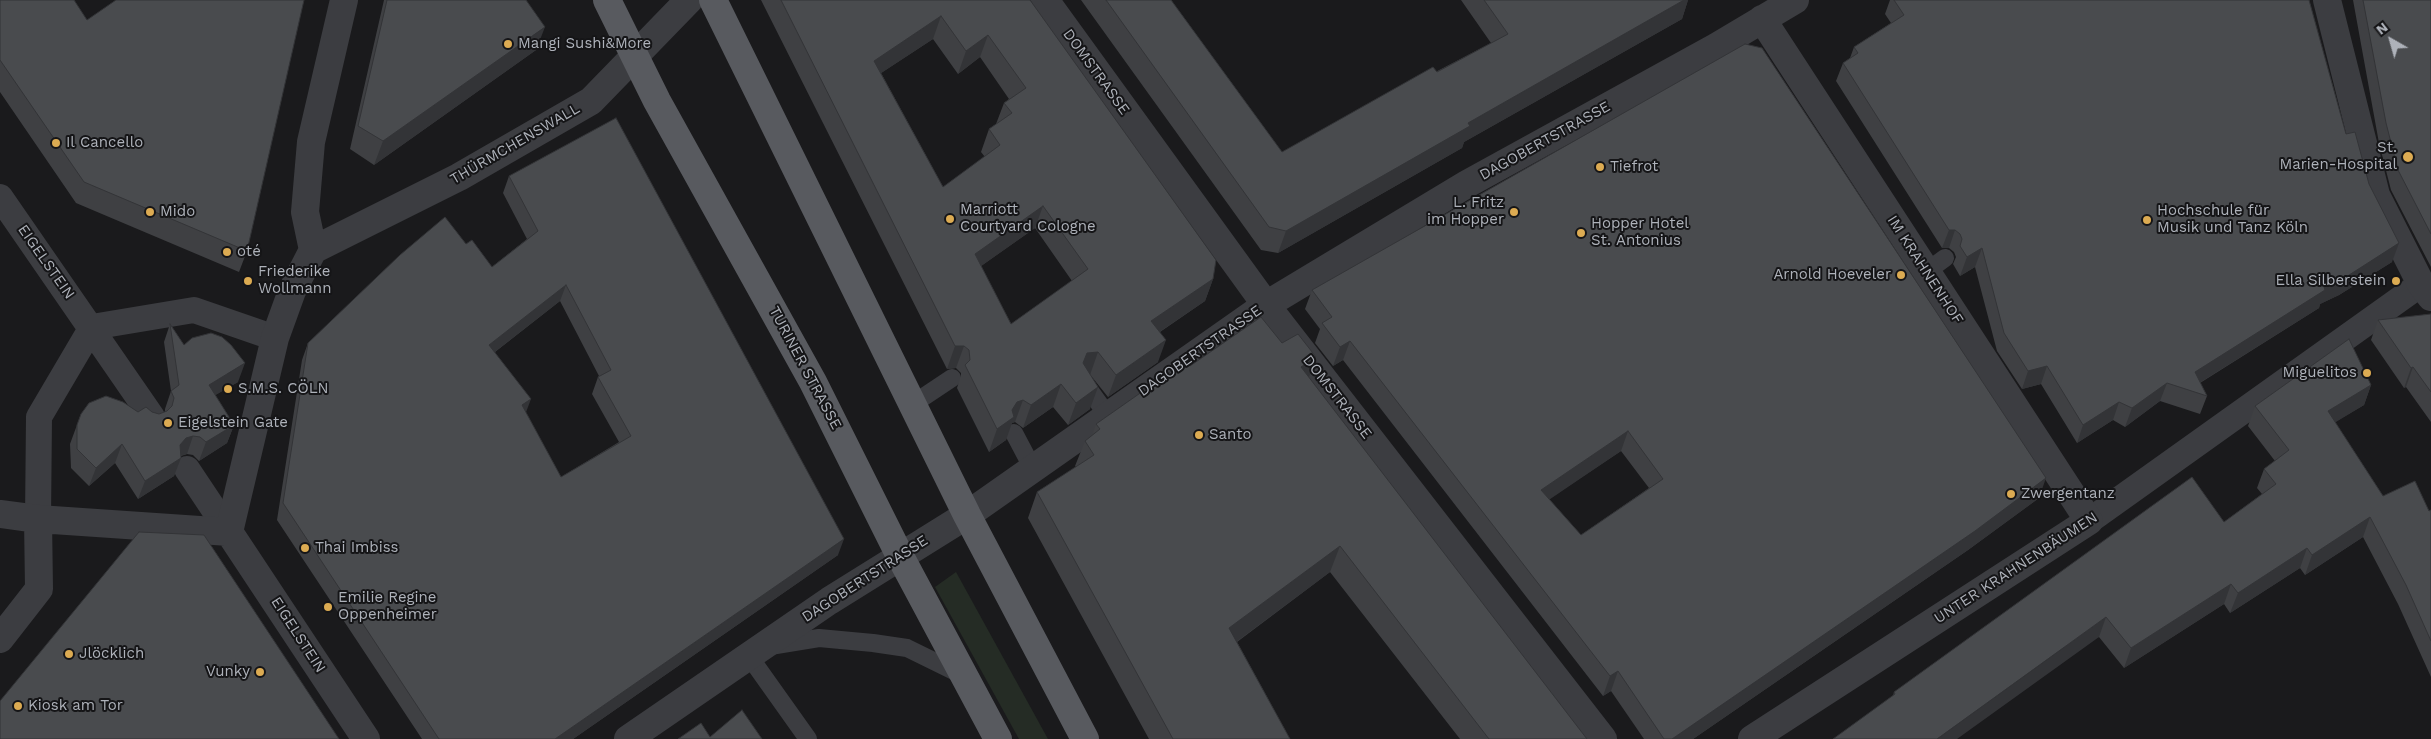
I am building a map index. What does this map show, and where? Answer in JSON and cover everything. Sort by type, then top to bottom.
[{"type":"main road","name":"TURINER STRASSE","points":[[607,0],[657,101],[813,382],[900,556],[962,675],[998,739]]},
{"type":"main road","points":[[713,0],[912,404],[1085,739]]},
{"type":"street","points":[[0,514],[38,519],[229,532],[275,338],[292,291],[313,250],[305,212],[311,142],[344,0]]},
{"type":"street","name":"THÜRMCHENSWALL","points":[[313,250],[459,177],[591,101],[689,0]]},
{"type":"street","name":"DOMSTRASSE","points":[[1044,0],[1266,305],[1603,739]]},
{"type":"street","name":"DAGOBERTSTRASSE","points":[[628,739],[829,600],[968,515],[1266,305],[1467,184],[1795,0]]},
{"type":"street","points":[[2327,0],[2376,195],[2426,290]]},
{"type":"street","name":"IM KRAHNENHOF","points":[[1762,19],[1936,265],[2089,521]]},
{"type":"street","name":"EIGELSTEIN","points":[[0,197],[92,327],[152,417]]},
{"type":"street","name":"UNTER KRAHNENBÄUMEN","points":[[1752,739],[2089,521],[2426,290]]},
{"type":"street","points":[[0,640],[39,589],[39,418],[92,327],[194,310],[275,338]]},
{"type":"street","name":"EIGELSTEIN","points":[[187,469],[366,739]]},
{"type":"lane","points":[[912,404],[952,378]]},
{"type":"lane","points":[[1085,384],[1108,416]]},
{"type":"lane","points":[[1014,433],[1033,469]]},
{"type":"lane","points":[[808,739],[756,652],[820,638],[873,643],[907,648],[962,675]]},
{"type":"shaded area","points":[[956,572],[1048,739],[1019,739],[935,587]]},
{"type":"building","points":[[0,0],[74,0],[87,20],[116,0],[304,0],[247,251],[84,182],[0,60]]},
{"type":"building","points":[[387,0],[526,0],[545,27],[383,141],[358,126]]},
{"type":"building","points":[[781,0],[1030,0],[1216,260],[1213,279],[1151,321],[1166,340],[1116,375],[1098,352],[1087,353],[1083,363],[1098,387],[1076,403],[1061,384],[1031,405],[1023,400],[1017,402],[1012,410],[1014,417],[997,429],[965,365],[970,360],[969,350],[964,346],[955,346]],"holes":[[[941,16],[966,51],[988,35],[1026,88],[1004,103],[1012,113],[989,129],[1000,145],[943,187],[874,61]],[[1043,206],[1088,269],[1011,324],[975,254]]]},
{"type":"building","points":[[1106,0],[1171,0],[1282,152],[1433,67],[1437,72],[1508,34],[1484,0],[1684,0],[1468,123],[1470,126],[1286,231],[1269,227]]},
{"type":"building","name":"Hochschule für Musik und Tanz Köln","points":[[1894,0],[2309,0],[2346,134],[2355,132],[2369,184],[2399,243],[2346,277],[2324,287],[2325,290],[2195,372],[2207,396],[2167,383],[2132,408],[2119,402],[2083,425],[2047,366],[2028,371],[2004,333],[1982,248],[1967,257],[1960,246],[1962,239],[1960,234],[1955,230],[1949,230],[1843,63],[1858,53],[1854,47],[1904,15]]},
{"type":"building","name":"St. Marien-Hospital","points":[[2363,0],[2431,0],[2431,234],[2398,170],[2386,123]]},
{"type":"building","points":[[1745,44],[1762,48],[2046,478],[1975,531],[1672,739],[1664,739],[1618,671],[1610,676],[1350,341],[1340,347],[1322,323],[1332,317],[1312,290]],"holes":[[[1628,431],[1663,479],[1581,535],[1541,490]]]},
{"type":"building","points":[[616,118],[844,539],[555,739],[439,739],[283,503],[308,343],[400,255],[445,217],[466,244],[472,240],[492,267],[538,231],[509,176]],"holes":[[[566,285],[611,370],[598,377],[631,436],[561,477],[522,405],[531,399],[489,345]]]},
{"type":"building","points":[[2431,314],[2431,392],[2413,367],[2411,368],[2378,320]]},
{"type":"building","points":[[1261,317],[1282,343],[1298,334],[1316,357],[1301,367],[1587,739],[1489,739],[1340,546],[1229,628],[1290,739],[1173,739],[1037,492],[1094,455],[1085,441],[1100,429],[1096,424],[1186,361],[1190,366]]},
{"type":"building","name":"Eigelstein Gate","points":[[170,324],[184,345],[192,338],[211,333],[222,337],[245,363],[209,385],[234,425],[206,442],[200,437],[186,438],[180,445],[181,458],[145,481],[122,444],[96,468],[77,449],[77,425],[81,414],[89,403],[106,396],[123,402],[138,412],[146,407],[152,412],[159,414],[167,411],[172,406],[174,398],[171,391],[179,385]]},
{"type":"building","points":[[2349,339],[2371,385],[2328,411],[2383,496],[2415,481],[2429,511],[2431,510],[2431,641],[2406,585],[2370,517],[2312,555],[2307,548],[2238,593],[2231,584],[2131,648],[2106,617],[1937,739],[1833,739],[1895,694],[1894,692],[2192,477],[2224,522],[2276,484],[2264,469],[2289,450],[2255,406]]},
{"type":"building","points":[[139,532],[204,535],[339,739],[0,739],[0,701]]},
{"type":"building","points":[[742,710],[762,739],[678,739],[701,723],[710,737]]},
{"type":"place","name":"Mangi Sushi&More","points":[[508,44]]},
{"type":"place","name":"Il Cancello","points":[[56,143]]},
{"type":"place","name":"St. Marien-Hospital","points":[[2408,157]]},
{"type":"place","name":"Tiefrot","points":[[1600,167]]},
{"type":"place","name":"Mido","points":[[150,212]]},
{"type":"place","name":"L. Fritz im Hopper","points":[[1514,212]]},
{"type":"place","name":"Marriott Courtyard Cologne","points":[[950,219]]},
{"type":"place","name":"Hochschule für Musik und Tanz Köln","points":[[2147,220]]},
{"type":"place","name":"Hopper Hotel St. Antonius","points":[[1581,233]]},
{"type":"place","name":"oté","points":[[227,252]]},
{"type":"place","name":"Arnold Hoeveler","points":[[1901,275]]},
{"type":"place","name":"Friederike Wollmann","points":[[248,281]]},
{"type":"place","name":"Ella Silberstein","points":[[2396,281]]},
{"type":"place","name":"Miguelitos","points":[[2367,373]]},
{"type":"place","name":"S.M.S. CÖLN","points":[[228,389]]},
{"type":"place","name":"Eigelstein Gate","points":[[168,423]]},
{"type":"place","name":"Santo","points":[[1199,435]]},
{"type":"place","name":"Zwergentanz","points":[[2011,494]]},
{"type":"place","name":"Thai Imbiss","points":[[305,548]]},
{"type":"place","name":"Emilie Regine Oppenheimer","points":[[328,607]]},
{"type":"place","name":"Jlöcklich","points":[[69,654]]},
{"type":"place","name":"Vunky","points":[[260,672]]},
{"type":"place","name":"Kiosk am Tor","points":[[18,706]]}]
